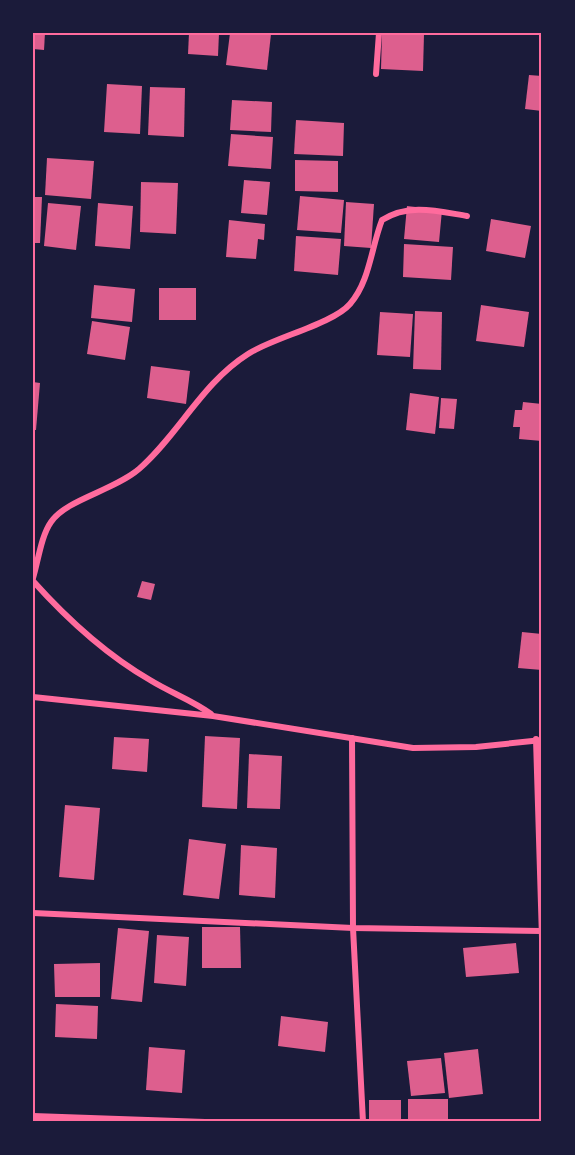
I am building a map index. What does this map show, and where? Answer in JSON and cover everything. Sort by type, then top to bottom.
[{"type":"street","points":[[376,74],[379,33]]},
{"type":"street","points":[[213,716],[193,700],[151,681],[102,648],[64,616],[33,580],[50,524],[64,508],[120,484],[141,468],[217,379],[249,353],[318,323],[349,306],[366,277],[382,220],[397,211],[416,208],[467,216]]},
{"type":"street","points":[[33,697],[213,716],[413,748],[476,747],[539,739],[542,938]]},
{"type":"street","points":[[352,738],[354,928],[363,1122]]},
{"type":"street","points":[[33,912],[354,928],[541,931]]},
{"type":"street","points":[[33,1117],[36,1122]]},
{"type":"street","points":[[33,1117],[205,1122]]},
{"type":"building","points":[[33,33],[45,33],[44,50],[33,49]]},
{"type":"building","points":[[189,33],[219,33],[218,56],[188,54]]},
{"type":"building","points":[[230,33],[271,34],[267,70],[226,65]]},
{"type":"building","points":[[382,33],[424,34],[423,71],[381,69]]},
{"type":"building","points":[[529,75],[542,76],[542,111],[525,109]]},
{"type":"building","points":[[107,84],[142,86],[140,134],[104,132]]},
{"type":"building","points":[[150,87],[185,88],[184,137],[148,135]]},
{"type":"building","points":[[232,100],[272,102],[271,132],[230,130]]},
{"type":"building","points":[[296,120],[344,123],[343,156],[294,154]]},
{"type":"building","points":[[231,134],[273,137],[271,169],[228,166]]},
{"type":"building","points":[[47,158],[94,161],[91,199],[45,195]]},
{"type":"building","points":[[295,160],[338,161],[338,192],[295,191]]},
{"type":"building","points":[[244,180],[270,182],[267,215],[241,213]]},
{"type":"building","points":[[141,182],[178,183],[176,234],[140,232]]},
{"type":"building","points":[[300,196],[344,200],[341,233],[297,230]]},
{"type":"building","points":[[33,197],[42,197],[40,243],[33,243]]},
{"type":"building","points":[[346,202],[374,204],[371,248],[344,246]]},
{"type":"building","points":[[48,203],[81,206],[76,250],[44,246]]},
{"type":"building","points":[[98,203],[133,206],[130,249],[95,246]]},
{"type":"building","points":[[407,206],[442,210],[439,242],[404,239]]},
{"type":"building","points":[[491,219],[531,226],[525,258],[486,251]]},
{"type":"building","points":[[229,220],[265,224],[264,240],[258,239],[256,259],[226,257]]},
{"type":"building","points":[[296,236],[341,239],[338,275],[294,271]]},
{"type":"building","points":[[404,244],[453,247],[451,280],[403,277]]},
{"type":"building","points":[[94,285],[135,289],[132,322],[91,318]]},
{"type":"building","points":[[159,288],[196,288],[196,320],[159,320]]},
{"type":"building","points":[[481,305],[529,312],[524,347],[476,341]]},
{"type":"building","points":[[415,311],[442,312],[441,370],[413,369]]},
{"type":"building","points":[[380,312],[413,314],[410,357],[377,355]]},
{"type":"building","points":[[92,321],[130,327],[125,360],[87,354]]},
{"type":"building","points":[[151,366],[190,371],[186,404],[147,398]]},
{"type":"building","points":[[33,382],[40,383],[36,430],[33,430]]},
{"type":"building","points":[[410,393],[439,397],[435,434],[406,430]]},
{"type":"building","points":[[441,398],[457,399],[454,429],[439,428]]},
{"type":"building","points":[[523,402],[542,404],[542,441],[519,439],[520,427],[513,427],[515,410],[522,410]]},
{"type":"building","points":[[142,581],[155,584],[151,600],[137,597]]},
{"type":"building","points":[[522,632],[542,634],[542,670],[518,668]]},
{"type":"building","points":[[205,736],[240,738],[237,809],[202,807]]},
{"type":"building","points":[[114,737],[149,739],[147,772],[112,769]]},
{"type":"building","points":[[249,754],[282,756],[280,809],[247,808]]},
{"type":"building","points":[[65,805],[100,808],[94,880],[59,877]]},
{"type":"building","points":[[189,839],[226,844],[219,899],[183,895]]},
{"type":"building","points":[[241,845],[277,848],[275,898],[239,895]]},
{"type":"building","points":[[202,927],[240,927],[241,968],[202,968]]},
{"type":"building","points":[[118,928],[149,931],[142,1002],[111,999]]},
{"type":"building","points":[[157,935],[189,937],[186,986],[154,983]]},
{"type":"building","points":[[516,943],[519,973],[466,977],[463,948]]},
{"type":"building","points":[[100,963],[100,997],[55,997],[54,964]]},
{"type":"building","points":[[56,1004],[98,1006],[97,1039],[55,1037]]},
{"type":"building","points":[[281,1016],[328,1022],[325,1052],[278,1046]]},
{"type":"building","points":[[149,1047],[185,1050],[182,1093],[146,1090]]},
{"type":"building","points":[[478,1049],[483,1094],[449,1098],[444,1053]]},
{"type":"building","points":[[441,1058],[445,1093],[411,1096],[407,1061]]},
{"type":"building","points":[[408,1099],[448,1099],[448,1122],[408,1122]]},
{"type":"building","points":[[369,1100],[401,1100],[401,1122],[369,1122]]}]
